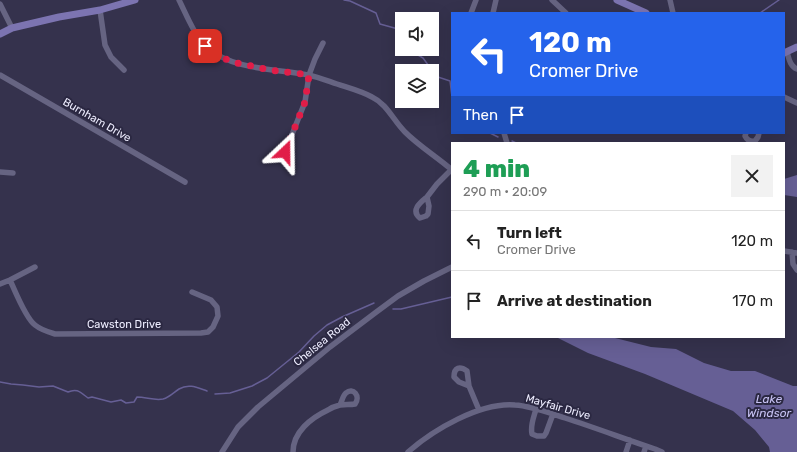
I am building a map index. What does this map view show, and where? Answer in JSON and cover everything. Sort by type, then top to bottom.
[{"type":"main road","points":[[0,34],[12,28],[59,17],[100,10],[135,0]]},
{"type":"main road","points":[[617,0],[644,12]]},
{"type":"main road","points":[[785,52],[797,47]]},
{"type":"street","points":[[179,0],[195,32],[205,46],[220,57],[237,63],[270,70],[309,75],[356,90],[379,100],[405,131],[451,169]]},
{"type":"street","points":[[471,12],[476,0]]},
{"type":"street","points":[[493,12],[496,0]]},
{"type":"street","points":[[552,0],[565,12]]},
{"type":"street","points":[[670,0],[673,12]]},
{"type":"street","points":[[0,4],[12,28]]},
{"type":"street","points":[[100,10],[105,45],[112,57],[124,70]]},
{"type":"street","points":[[285,152],[305,102],[309,75],[314,59],[323,43]]},
{"type":"street","points":[[785,52],[790,63],[797,69]]},
{"type":"street","name":"Burnham Drive","points":[[0,75],[185,182]]},
{"type":"street","points":[[785,97],[797,103]]},
{"type":"street","points":[[746,134],[747,139],[751,142],[755,141],[759,134]]},
{"type":"street","points":[[427,197],[437,184],[451,171]]},
{"type":"street","points":[[0,172],[13,173]]},
{"type":"street","points":[[785,251],[795,252],[793,264],[797,270]]},
{"type":"street","points":[[0,284],[35,267]]},
{"type":"street","name":"Chelsea Road","points":[[222,452],[238,427],[258,407],[325,351],[398,296],[424,280],[451,267]]},
{"type":"street","name":"Cawston Drive","points":[[10,280],[27,315],[34,325],[40,329],[56,334],[208,332],[213,327],[218,316],[217,306],[211,300],[192,292]]},
{"type":"street","points":[[468,386],[479,410]]},
{"type":"street","points":[[293,452],[294,442],[308,422],[318,414],[340,405]]},
{"type":"street","name":"Mayfair Drive","points":[[408,452],[418,443],[450,423],[479,410],[514,405],[553,414],[662,452]]},
{"type":"street","points":[[536,409],[531,427],[532,434],[536,436],[544,436],[553,414]]},
{"type":"street","points":[[626,452],[630,440]]},
{"type":"street","points":[[644,452],[646,446]]},
{"type":"water","points":[[797,175],[797,197],[785,195],[785,179]]},
{"type":"water","name":"Lake Windsor","points":[[558,338],[615,338],[651,347],[676,349],[704,363],[731,371],[755,371],[793,386],[797,386],[797,452],[770,452],[769,447],[755,430],[733,411],[645,374],[588,353]]},
{"type":"waterway","points":[[344,0],[350,1],[376,13],[380,24],[395,28]]},
{"type":"waterway","points":[[761,12],[779,0]]},
{"type":"waterway","points":[[420,56],[438,77],[450,81],[451,89]]},
{"type":"waterway","points":[[492,134],[498,137]]},
{"type":"waterway","points":[[393,309],[401,309],[451,297]]},
{"type":"waterway","points":[[215,394],[230,393],[252,386],[267,378],[299,352],[327,325],[374,303]]},
{"type":"waterway","points":[[0,382],[39,387],[53,386],[68,392],[74,390],[78,391],[88,398],[92,397],[111,402],[121,400],[126,403],[134,402],[137,397],[157,400],[163,399],[186,386],[207,391]]},
{"type":"route","points":[[205,46],[212,52],[228,61],[270,70],[309,75],[305,102],[285,152]]}]
